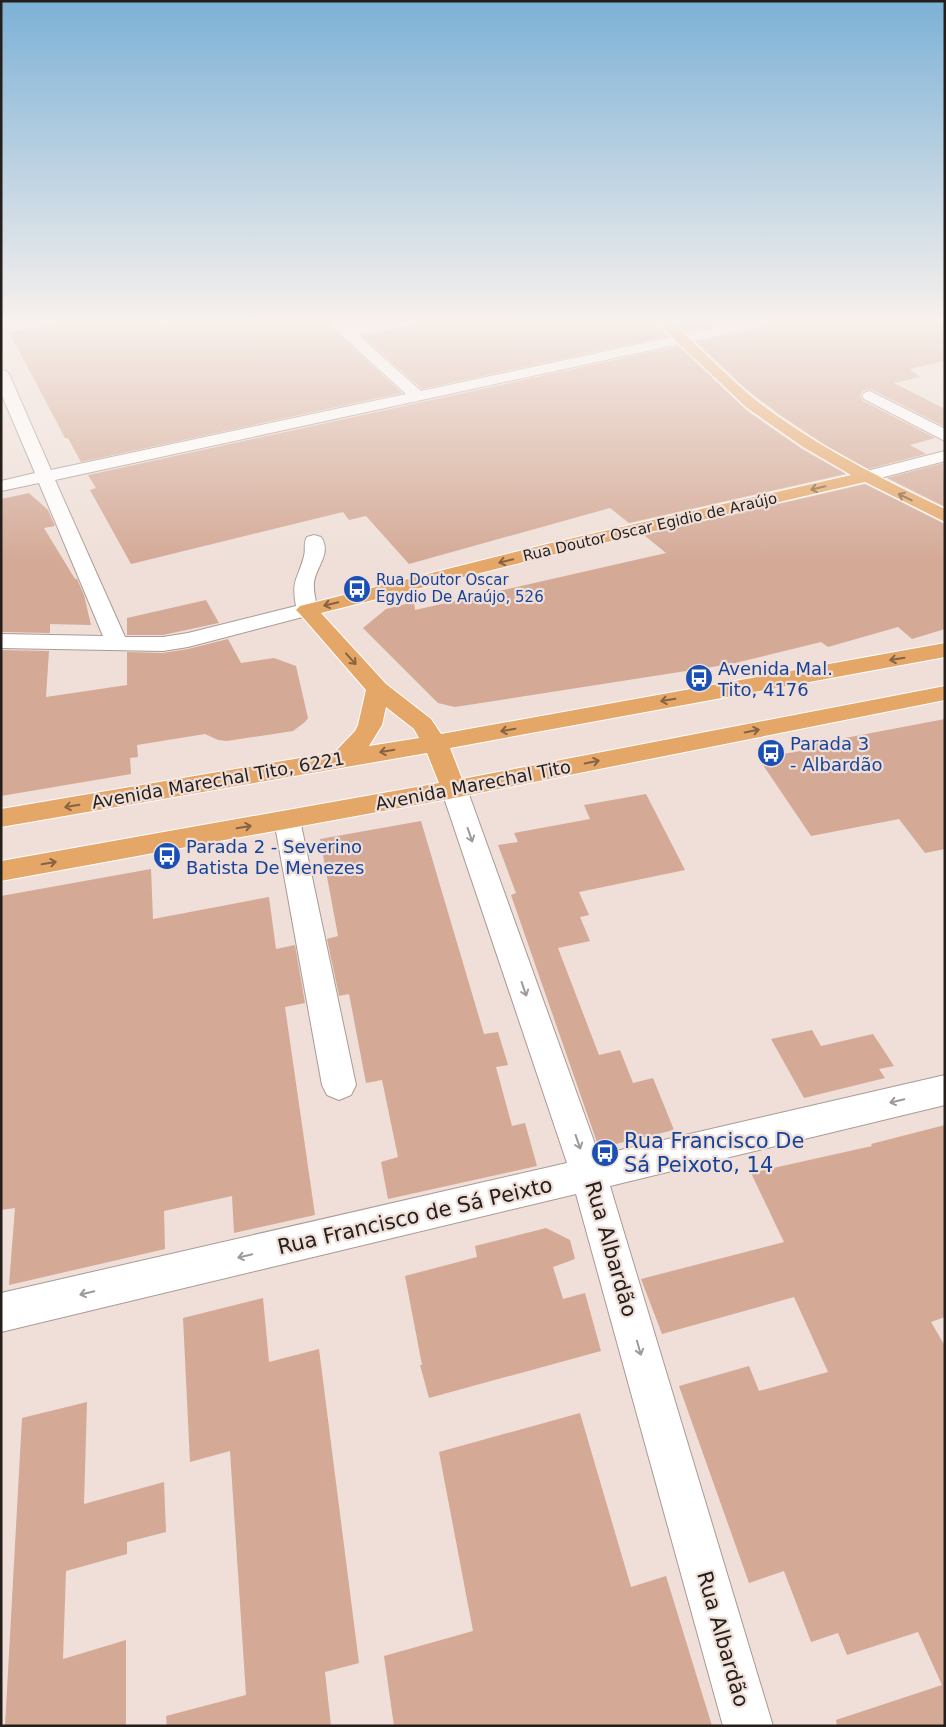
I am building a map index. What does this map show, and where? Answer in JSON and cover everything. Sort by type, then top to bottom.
[{"type":"main road","points":[[750,402],[767,415],[865,477],[945,516]]},
{"type":"main road","name":"Rua Doutor Oscar Egidio de Araújo","points":[[307,610],[551,549],[865,477]]},
{"type":"main road","name":"Rua Albardão","points":[[307,610],[378,689],[423,724],[435,743],[454,789]]},
{"type":"main road","points":[[435,743],[945,650]]},
{"type":"main road","points":[[343,759],[364,735],[370,724],[378,689]]},
{"type":"main road","name":"Avenida Marechal Tito","points":[[1,872],[454,789],[945,694]]},
{"type":"main road","name":"Avenida Marechal Tito, 6221","points":[[1,818],[435,743]]},
{"type":"street","points":[[13,402],[116,642]]},
{"type":"street","points":[[1,486],[397,402]]},
{"type":"street","points":[[880,402],[945,436]]},
{"type":"street","name":"Rua Doutor Oscar Egidio de Araújo","points":[[865,477],[945,456]]},
{"type":"street","points":[[307,610],[304,586],[305,578],[315,556],[314,541]]},
{"type":"street","name":"Rua Doutor Oscar Egidio de Araújo","points":[[1,641],[163,644],[188,640],[307,610]]},
{"type":"street","name":"Rua Albardão","points":[[454,789],[589,1175],[748,1726]]},
{"type":"street","points":[[288,820],[340,1085]]},
{"type":"street","name":"Rua Francisco de Sá Peixto","points":[[1,1313],[945,1090]]},
{"type":"building","points":[[46,402],[362,402],[81,462],[68,438],[65,438]]},
{"type":"building","points":[[424,402],[737,402],[746,410],[802,449],[846,474],[629,523],[610,508],[409,564],[366,516],[349,520],[343,512],[131,564],[90,490],[96,488],[88,475]]},
{"type":"building","points":[[762,402],[864,402],[935,438],[910,445],[926,454],[868,469],[825,445]]},
{"type":"building","points":[[896,402],[930,402],[945,409],[945,427]]},
{"type":"building","points":[[943,463],[945,507],[887,478]]},
{"type":"building","points":[[865,484],[945,524],[945,629],[912,639],[898,627],[828,647],[821,642],[731,664],[455,707],[438,703],[363,628],[386,609],[414,602],[415,610],[666,553],[644,535]]},
{"type":"building","points":[[29,493],[48,510],[55,526],[44,528],[75,579],[77,579],[84,595],[91,625],[50,624],[50,633],[1,632],[1,499]]},
{"type":"building","points":[[206,600],[219,623],[163,635],[127,635],[127,618]]},
{"type":"building","points":[[228,639],[241,663],[274,658],[296,666],[308,718],[305,722],[293,731],[227,741],[218,740],[205,734],[137,745],[138,757],[130,758],[131,774],[1,796],[1,650],[49,651],[46,697],[127,685],[127,652],[163,653]]},
{"type":"building","points":[[945,719],[945,849],[925,853],[899,819],[811,836],[761,762],[773,760],[771,756],[806,750],[803,746]]},
{"type":"building","points":[[646,794],[685,870],[579,892],[589,915],[580,917],[590,941],[558,948],[599,1055],[620,1050],[633,1083],[653,1078],[674,1130],[599,1148],[511,895],[516,893],[498,845],[518,842],[514,833],[590,819],[584,805]]},
{"type":"building","points":[[421,821],[484,1034],[498,1032],[508,1065],[496,1067],[512,1126],[525,1123],[537,1166],[388,1199],[381,1162],[398,1157],[382,1080],[366,1083],[349,994],[339,996],[327,939],[338,936],[320,839]]},
{"type":"building","points":[[151,869],[153,919],[269,897],[276,949],[295,945],[305,1003],[285,1007],[315,1215],[234,1233],[232,1196],[164,1211],[165,1249],[9,1285],[15,1208],[1,1210],[1,896]]},
{"type":"building","points":[[812,1030],[821,1046],[873,1034],[894,1066],[879,1069],[885,1078],[804,1098],[771,1039]]},
{"type":"building","points":[[945,1125],[945,1317],[931,1322],[945,1346],[945,1726],[837,1726],[836,1720],[942,1685],[918,1632],[847,1655],[838,1633],[811,1642],[784,1571],[749,1583],[679,1386],[749,1366],[759,1391],[828,1372],[794,1297],[662,1334],[641,1279],[784,1242],[751,1173],[872,1146],[871,1144]]},
{"type":"building","points":[[546,1228],[570,1240],[575,1259],[553,1267],[563,1299],[585,1293],[601,1351],[429,1398],[420,1365],[422,1365],[405,1276],[477,1257],[475,1246]]},
{"type":"building","points":[[263,1298],[269,1362],[319,1349],[359,1663],[325,1672],[331,1726],[167,1726],[166,1716],[246,1695],[230,1451],[190,1462],[183,1318]]},
{"type":"building","points":[[87,1402],[84,1504],[164,1482],[166,1532],[127,1542],[127,1554],[66,1571],[63,1659],[126,1640],[126,1726],[5,1726],[22,1418]]},
{"type":"building","points":[[580,1413],[631,1587],[666,1576],[712,1726],[394,1726],[384,1656],[473,1631],[439,1452]]},
{"type":"place","name":"Rua Doutor Oscar Egydio De Araújo, 526","points":[[357,589]]},
{"type":"place","name":"Avenida Mal. Tito, 4176","points":[[699,678]]},
{"type":"place","name":"Parada 3 - Albardão","points":[[771,753]]},
{"type":"place","name":"Parada 2 - Severino Batista De Menezes","points":[[167,856]]},
{"type":"place","name":"Rua Francisco De Sá Peixoto, 14","points":[[605,1153]]}]
